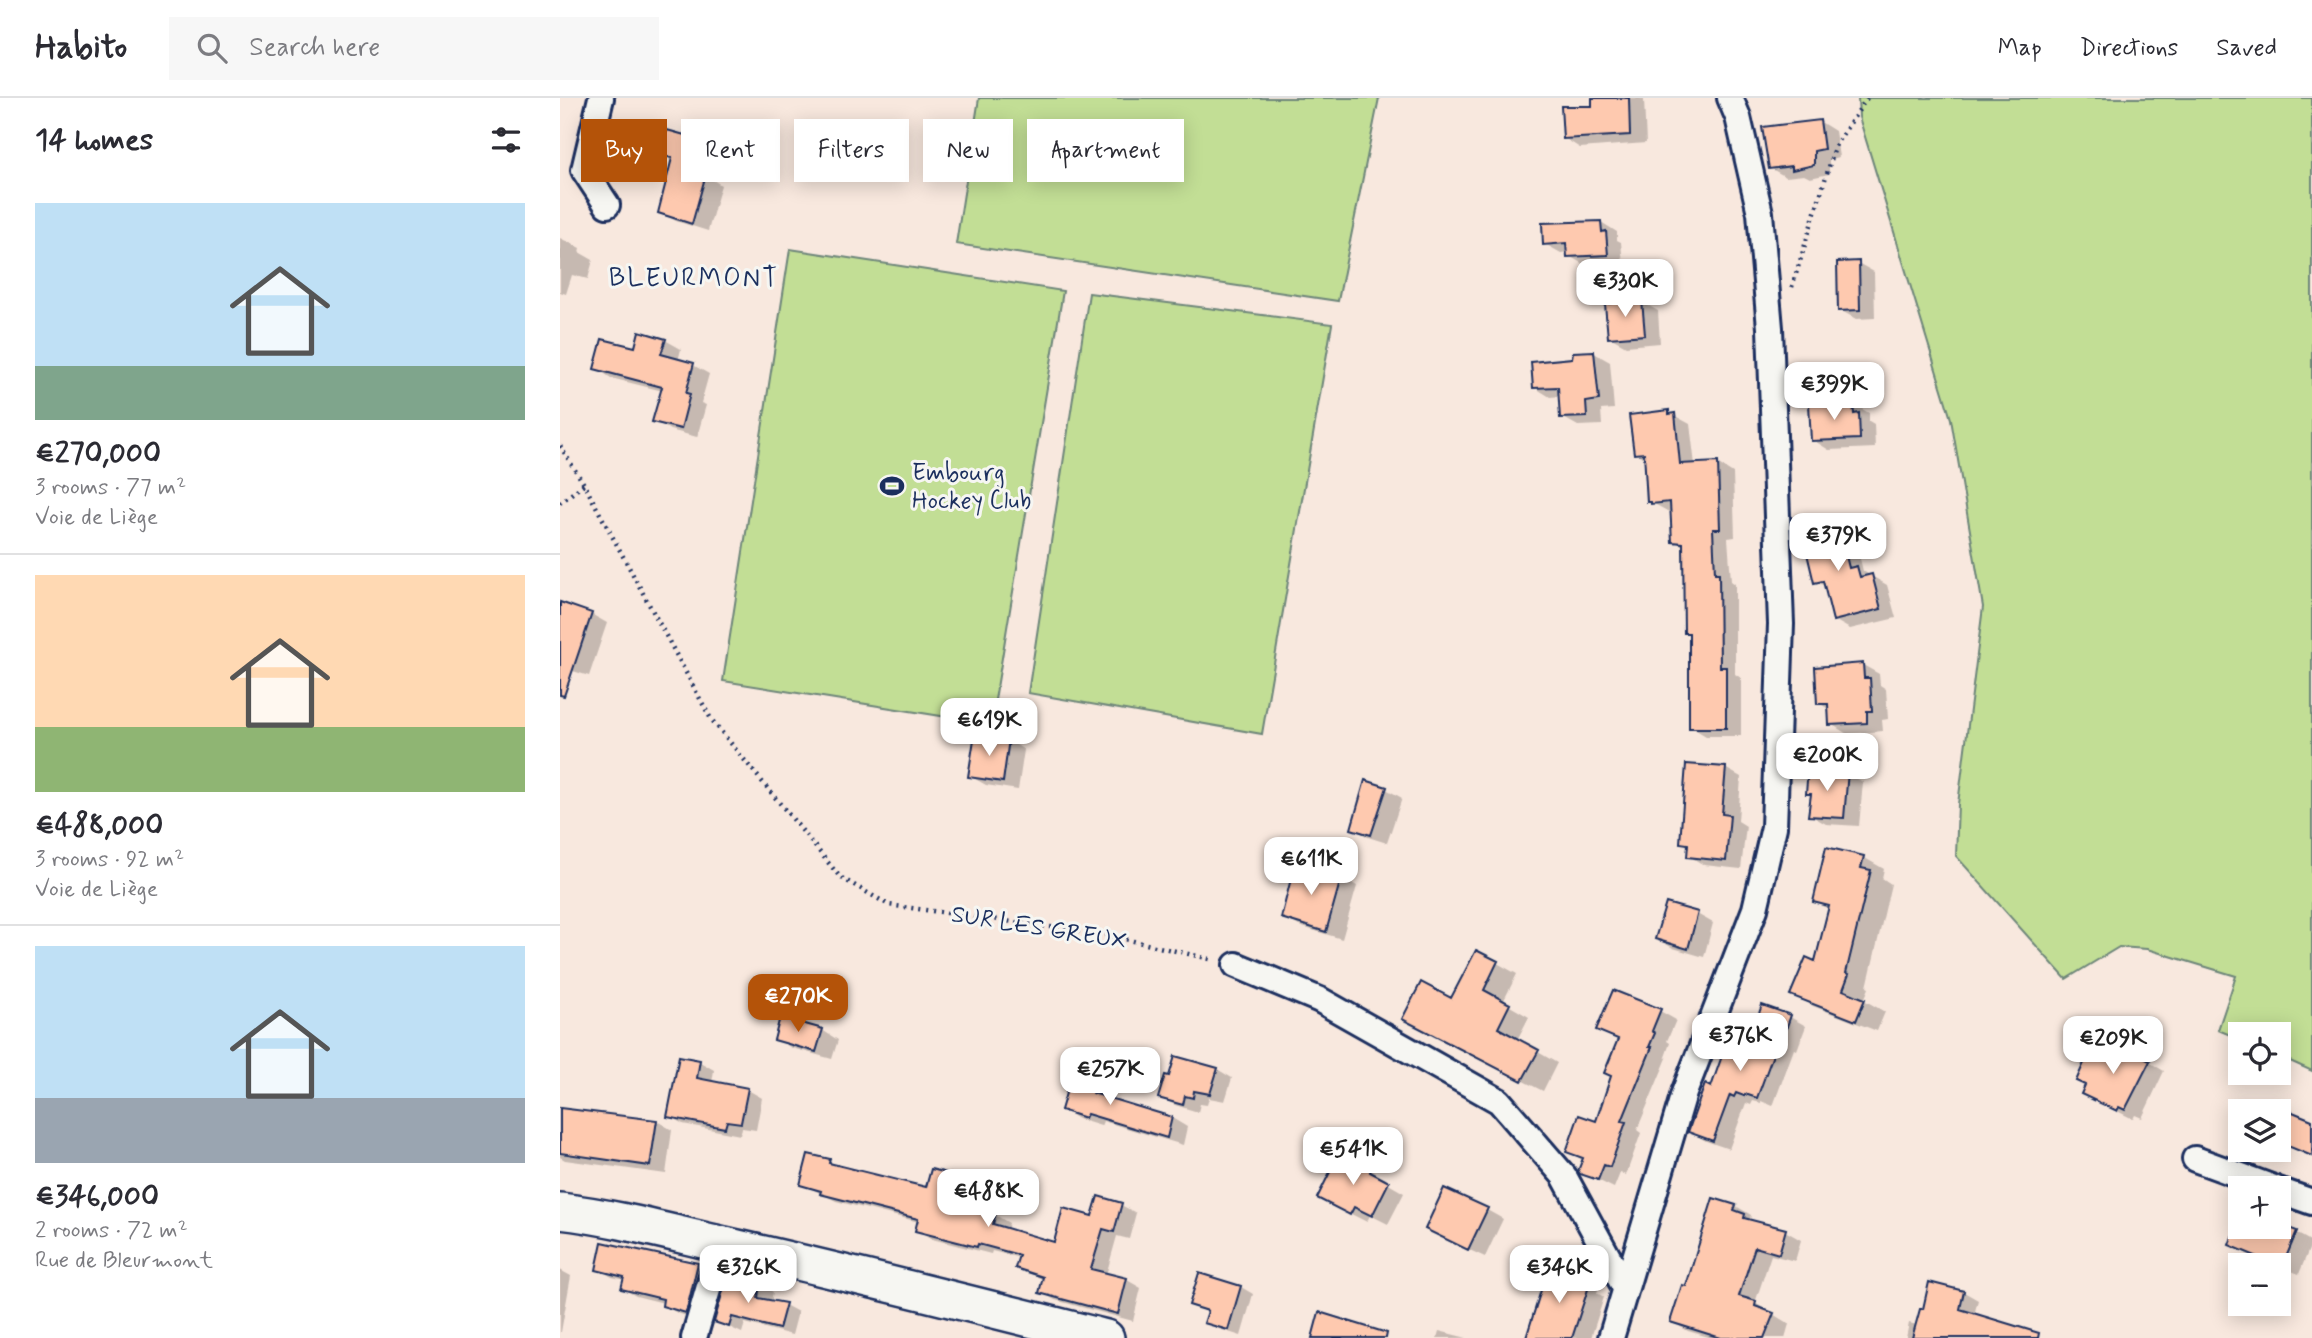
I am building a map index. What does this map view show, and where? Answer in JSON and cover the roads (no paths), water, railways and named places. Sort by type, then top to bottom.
[{"type":"street","points":[[601,98],[584,170],[607,205]]},
{"type":"street","points":[[1611,1338],[1684,1093],[1755,909],[1773,827],[1781,624],[1770,328],[1760,213],[1738,117],[1730,98]]},
{"type":"street","points":[[1236,965],[1320,1000],[1499,1101],[1564,1176],[1625,1288]]},
{"type":"street","points":[[2195,1159],[2241,1176]]},
{"type":"street","points":[[2291,1194],[2312,1202]]},
{"type":"street","points":[[560,1211],[599,1216],[862,1276],[1106,1338]]},
{"type":"street","points":[[695,1338],[721,1244]]},
{"type":"place","name":"Embourg Hockey Club","points":[[892,486]]},
{"type":"district","name":"BLEURMONT","points":[[694,277]]}]
